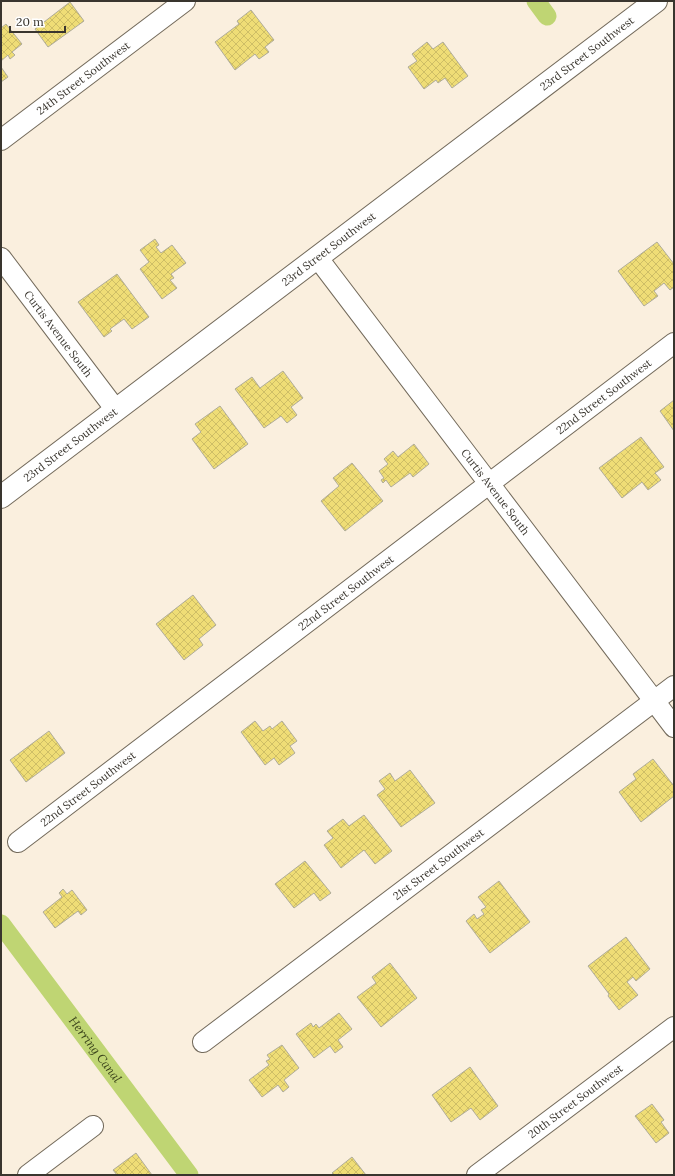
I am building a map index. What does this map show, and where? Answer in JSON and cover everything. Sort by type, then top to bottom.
[{"type":"street","name":"24th Street Southwest","points":[[1,140],[185,1]]},
{"type":"street","name":"23rd Street Southwest","points":[[1,497],[656,1]]},
{"type":"street","name":"Curtis Avenue South","points":[[317,257],[491,484],[674,727]]},
{"type":"street","name":"Curtis Avenue South","points":[[1,258],[116,410]]},
{"type":"street","name":"22nd Street Southwest","points":[[18,842],[491,484],[531,451],[674,343]]},
{"type":"street","name":"21st Street Southwest","points":[[203,1042],[674,686]]},
{"type":"street","name":"20th Street Southwest","points":[[477,1175],[674,1026]]},
{"type":"street","points":[[28,1175],[93,1126]]},
{"type":"building","points":[[70,2],[84,21],[48,47],[35,29]]},
{"type":"building","points":[[251,10],[274,40],[265,47],[269,52],[259,59],[255,54],[235,70],[215,42],[239,24],[237,21]]},
{"type":"building","points":[[6,24],[22,44],[12,52],[15,55],[10,59],[8,55],[1,61],[1,28]]},
{"type":"building","points":[[427,42],[433,49],[443,42],[468,76],[452,88],[445,78],[438,83],[436,80],[424,89],[408,67],[417,61],[412,54]]},
{"type":"building","points":[[1,67],[8,77],[1,82]]},
{"type":"building","points":[[155,239],[159,245],[156,247],[161,253],[172,245],[186,263],[171,274],[174,278],[170,280],[177,288],[162,299],[140,269],[149,262],[140,250]]},
{"type":"building","points":[[657,242],[674,264],[674,287],[670,290],[664,283],[654,291],[658,296],[644,306],[618,271]]},
{"type":"building","points":[[117,274],[149,317],[132,329],[124,319],[110,329],[112,331],[104,337],[78,302]]},
{"type":"building","points":[[283,371],[303,398],[291,407],[297,415],[287,423],[281,416],[264,428],[235,389],[252,377],[260,388]]},
{"type":"building","points":[[674,400],[674,431],[660,411]]},
{"type":"building","points":[[220,406],[248,444],[214,469],[192,439],[201,432],[195,424]]},
{"type":"building","points":[[641,437],[664,467],[655,473],[661,480],[648,490],[642,482],[622,498],[599,468]]},
{"type":"building","points":[[414,444],[429,464],[413,477],[410,473],[391,487],[386,480],[383,483],[381,480],[384,478],[379,471],[388,464],[384,459],[393,451],[398,457]]},
{"type":"building","points":[[352,463],[383,501],[345,531],[321,501],[339,486],[333,478]]},
{"type":"building","points":[[193,595],[216,625],[199,639],[203,645],[184,660],[156,624]]},
{"type":"building","points":[[255,721],[263,731],[270,726],[272,729],[282,721],[297,741],[290,746],[295,753],[279,765],[274,758],[265,765],[241,732]]},
{"type":"building","points":[[49,731],[65,753],[26,782],[10,760]]},
{"type":"building","points":[[653,759],[674,786],[674,796],[641,822],[619,792],[636,779],[633,774]]},
{"type":"building","points":[[410,770],[435,803],[401,827],[377,795],[385,789],[379,781],[390,773],[395,781]]},
{"type":"building","points":[[364,815],[392,851],[375,864],[364,850],[341,868],[324,845],[333,838],[327,831],[343,819],[349,826]]},
{"type":"building","points":[[305,861],[331,893],[320,901],[314,893],[294,908],[275,884]]},
{"type":"building","points":[[499,881],[530,922],[490,953],[466,921],[474,914],[477,919],[484,914],[481,910],[486,907],[478,897]]},
{"type":"building","points":[[63,889],[67,894],[72,890],[87,910],[81,915],[78,911],[55,928],[43,912],[62,897],[59,893]]},
{"type":"building","points":[[626,937],[650,969],[636,981],[633,977],[627,982],[638,995],[619,1010],[588,966]]},
{"type":"building","points":[[390,963],[417,998],[381,1027],[357,997],[376,983],[372,977]]},
{"type":"building","points":[[339,1013],[352,1029],[338,1040],[343,1047],[335,1053],[330,1046],[314,1058],[296,1034],[311,1023],[313,1027],[316,1024],[319,1028]]},
{"type":"building","points":[[282,1045],[299,1068],[284,1080],[289,1087],[283,1092],[278,1085],[262,1097],[249,1080],[269,1065],[266,1061],[270,1059],[267,1055]]},
{"type":"building","points":[[470,1067],[498,1106],[480,1120],[471,1108],[451,1122],[432,1095]]},
{"type":"building","points":[[652,1104],[664,1120],[661,1122],[669,1133],[656,1143],[635,1116]]},
{"type":"building","points":[[136,1153],[152,1175],[117,1175],[113,1170]]},
{"type":"building","points":[[352,1157],[366,1175],[334,1175],[332,1173]]},
{"type":"waterway","points":[[536,1],[547,16]]},
{"type":"waterway","name":"Herring Canal","points":[[1,924],[189,1175]]}]
